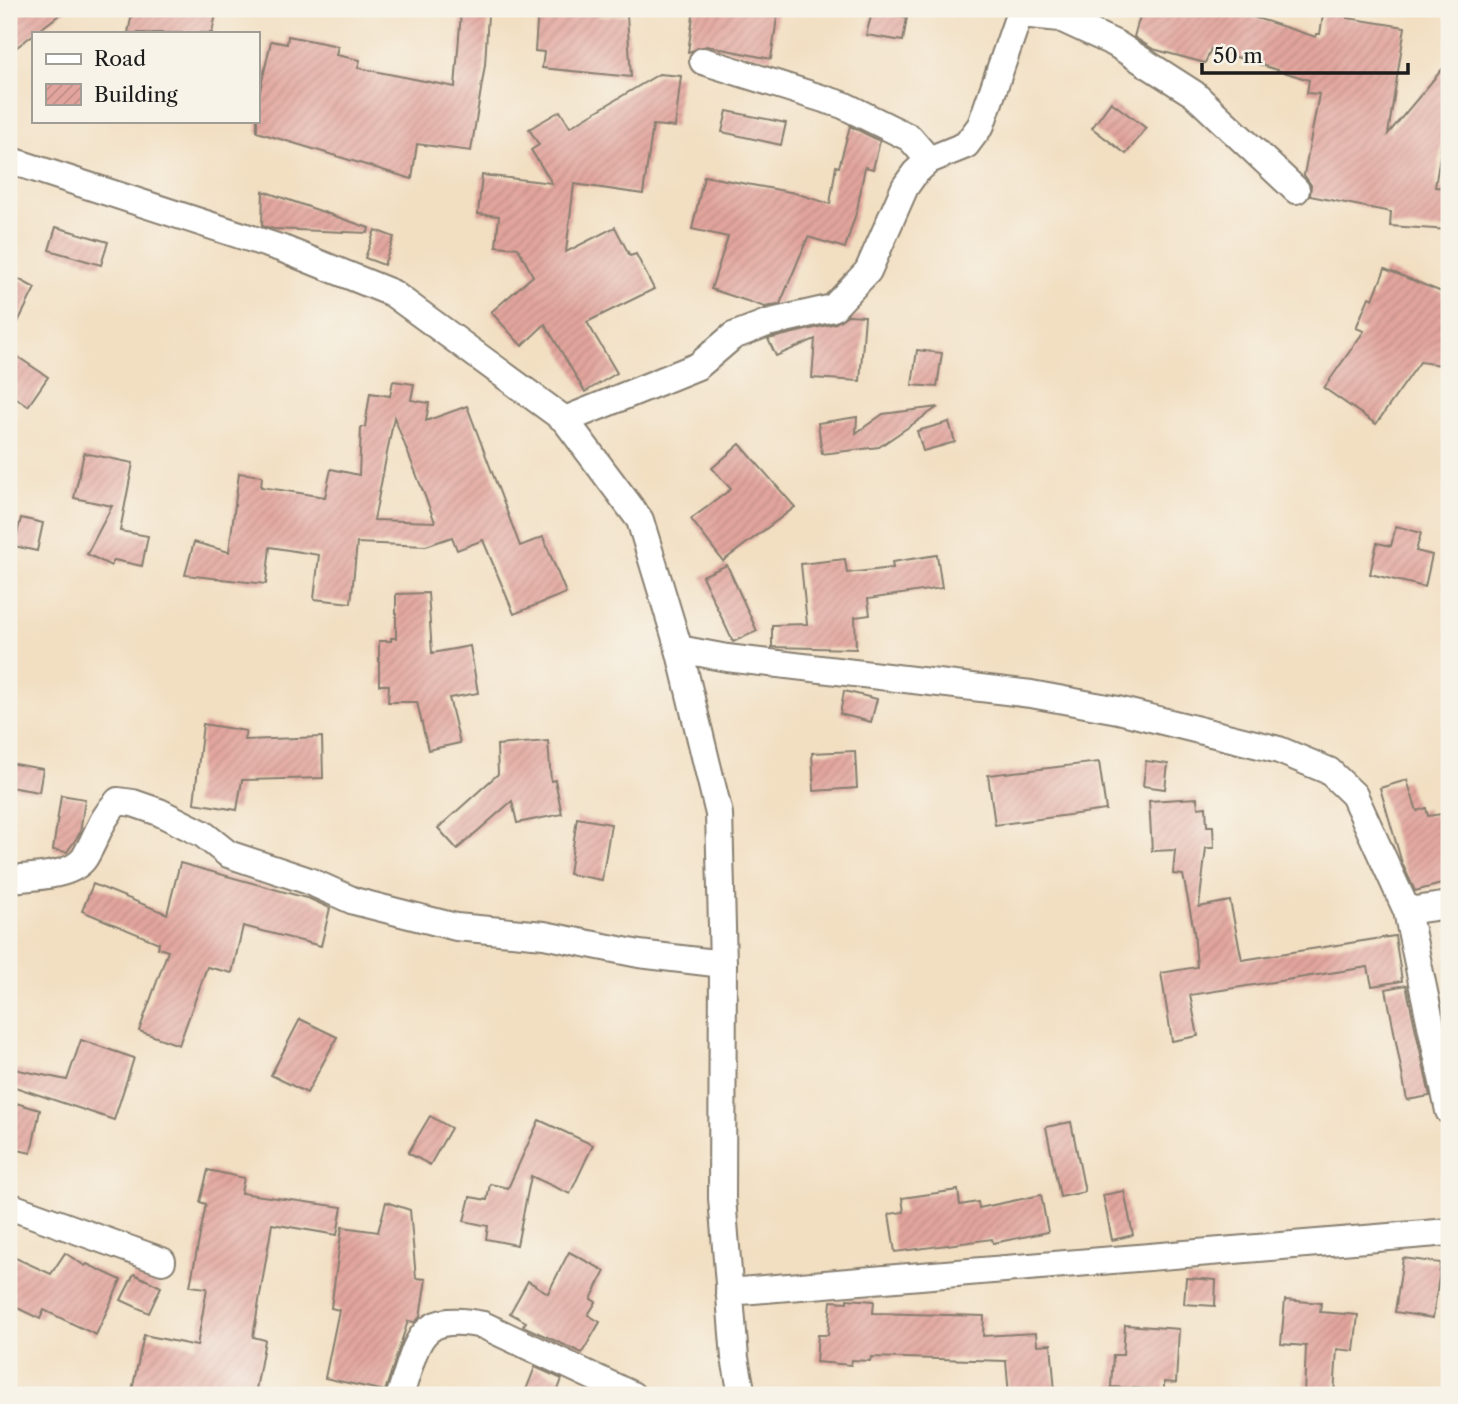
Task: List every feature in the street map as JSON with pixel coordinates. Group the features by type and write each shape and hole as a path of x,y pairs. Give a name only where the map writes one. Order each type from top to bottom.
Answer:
{"street":[{"path":"565,420 698,366 733,336 767,323 833,308 867,271 905,187 929,160 966,145 981,125 1021,11 1060,18 1116,44 1161,72 1194,94 1296,190"},
{"path":"703,61 843,105 910,138 929,160"},
{"path":"9,160 283,249 392,293 565,420 640,520 679,649 719,814 723,964 722,1198 729,1292 742,1395"},
{"path":"679,649 727,658 1031,694 1118,710 1279,750 1329,771 1354,795 1407,911 1449,1111"},
{"path":"9,879 69,869 84,860 104,815 118,801 132,803 202,834 228,854 309,881 355,901 456,927 544,935 639,954 723,964"},
{"path":"1407,911 1449,905"},
{"path":"9,1206 162,1261"},
{"path":"729,1292 1449,1232"},
{"path":"400,1395 416,1347 429,1327 444,1321 462,1320 484,1325 632,1395"}],"building":[{"path":"9,9 67,9 37,32 32,32 32,36 9,53"},
{"path":"133,9 217,9 212,32 128,32"},
{"path":"538,9 600,10 599,17 627,15 631,77 542,68 544,52 535,51"},
{"path":"694,9 778,11 771,59 707,46 688,52"},
{"path":"873,9 895,9 894,15 907,17 903,41 866,35"},
{"path":"1142,9 1228,9 1316,37 1320,34 1324,9 1348,9 1347,18 1405,27 1388,134 1449,61 1449,117 1445,125 1435,187 1449,188 1449,230 1390,226 1391,212 1310,196 1311,185 1304,175 1319,94 1307,93 1309,80 1211,49 1205,63 1153,49 1134,37"},
{"path":"461,12 488,14 485,65 471,151 417,144 412,179 257,132 259,95 271,41 287,44 288,36 338,46 336,55 360,60 358,68 455,87"},
{"path":"659,74 681,76 675,127 653,125 643,194 574,184 566,252 615,227 630,256 636,254 654,289 587,322 617,373 585,392 545,324 522,346 491,312 533,276 518,248 496,246 499,216 478,214 482,175 552,183 531,150 539,145 529,129 560,111 570,127"},
{"path":"1111,102 1146,128 1126,154 1092,128"},
{"path":"727,111 786,123 781,145 722,132"},
{"path":"850,126 880,141 873,169 865,167 857,210 845,248 808,237 780,304 765,307 711,289 728,237 692,229 704,176 795,193 830,204 836,166 839,167"},
{"path":"263,191 369,228 368,233 274,229 262,226"},
{"path":"56,227 108,242 101,265 49,250"},
{"path":"375,230 394,237 384,265 365,258"},
{"path":"1385,269 1449,295 1449,366 1420,362 1376,424 1324,388 1364,331 1356,328 1369,297 1373,299"},
{"path":"9,274 35,288 9,340"},
{"path":"848,315 865,316 860,381 812,378 815,339 776,356 768,339 836,323"},
{"path":"917,350 942,353 937,387 912,385"},
{"path":"9,351 48,377 28,406 9,393"},
{"path":"393,381 414,384 411,400 429,403 426,421 467,406 520,546 543,537 566,593 514,614 483,540 457,550 452,537 426,546 357,543 351,603 314,599 319,555 270,547 266,584 185,575 194,542 229,552 239,473 262,476 261,487 325,497 331,469 359,475 361,427 365,427 370,393 390,396","holes":["394,417 435,522 374,520"]},
{"path":"938,407 879,447 822,454 818,423 857,417 856,433 883,414"},
{"path":"949,422 955,442 923,451 917,431"},
{"path":"740,444 795,507 723,561 691,519 731,489 712,468"},
{"path":"84,453 133,463 120,531 148,536 142,566 114,560 111,566 87,554 112,506 74,498"},
{"path":"21,518 43,523 37,551 14,546"},
{"path":"1396,526 1421,533 1416,551 1432,555 1425,587 1370,574 1377,543 1391,546"},
{"path":"937,555 942,588 868,599 870,615 855,617 856,649 772,647 772,625 807,624 801,564 845,559 847,573 893,568 892,562"},
{"path":"727,565 757,631 733,642 702,576"},
{"path":"428,593 432,653 470,646 478,693 449,698 460,743 428,750 417,702 388,702 389,685 379,685 379,641 396,638 396,594"},
{"path":"844,691 877,699 871,722 840,714"},
{"path":"203,724 246,731 244,740 322,737 323,778 242,780 237,810 194,803"},
{"path":"548,741 551,781 555,780 562,814 517,823 512,801 457,849 438,828 498,774 497,745"},
{"path":"855,751 857,788 814,791 812,753"},
{"path":"1146,761 1168,764 1165,789 1143,786"},
{"path":"1099,762 1106,810 995,825 988,775"},
{"path":"9,763 43,769 39,792 9,787"},
{"path":"1407,780 1417,811 1426,808 1428,816 1449,813 1449,882 1415,891 1402,863 1380,788"},
{"path":"61,795 85,799 80,833 67,852 53,850"},
{"path":"1197,798 1198,808 1206,807 1207,826 1213,826 1214,848 1206,848 1199,907 1230,901 1242,960 1395,936 1402,981 1372,986 1368,967 1190,995 1198,1036 1172,1041 1161,973 1197,967 1194,931 1183,875 1173,874 1175,850 1152,851 1149,801"},
{"path":"577,818 611,824 602,880 569,874"},
{"path":"180,863 310,899 330,908 321,946 243,926 232,973 207,967 179,1045 139,1031 168,951 158,948 159,943 82,911 93,884 167,914"},
{"path":"1406,985 1430,1096 1407,1100 1386,989"},
{"path":"300,1019 337,1037 307,1093 271,1075"},
{"path":"81,1040 134,1058 114,1120 9,1085 9,1068 67,1080"},
{"path":"9,1101 40,1110 31,1153 9,1148"},
{"path":"430,1116 451,1128 430,1165 408,1153"},
{"path":"539,1120 593,1145 570,1194 531,1176 517,1245 486,1239 488,1226 464,1221 470,1197 487,1200 490,1184 508,1188"},
{"path":"1071,1122 1085,1192 1060,1197 1046,1127"},
{"path":"208,1170 244,1178 241,1193 342,1207 337,1235 272,1224 253,1337 265,1340 255,1395 131,1395 144,1335 197,1346 207,1288 190,1286 206,1204 200,1202"},
{"path":"958,1190 960,1205 978,1202 979,1208 1041,1195 1048,1232 993,1243 992,1239 895,1252 889,1214 904,1212 902,1198"},
{"path":"1124,1191 1133,1235 1112,1240 1103,1195"},
{"path":"386,1202 410,1210 416,1278 426,1279 420,1317 415,1322 408,1321 385,1391 325,1378 339,1310 331,1308 342,1227 378,1232"},
{"path":"569,1252 605,1271 591,1299 596,1302 588,1315 600,1322 582,1353 523,1326 526,1322 510,1313 528,1281 548,1293"},
{"path":"65,1253 85,1266 87,1264 121,1280 96,1335 44,1310 40,1319 9,1304 9,1255 51,1274"},
{"path":"1403,1258 1441,1263 1433,1318 1395,1312"},
{"path":"134,1274 161,1287 149,1313 121,1300"},
{"path":"1186,1278 1216,1280 1215,1306 1184,1304"},
{"path":"847,1299 874,1301 873,1313 984,1316 983,1336 1036,1333 1037,1345 1051,1344 1055,1392 1009,1395 1006,1361 871,1357 870,1361 852,1360 851,1365 816,1362 818,1335 828,1335 831,1301 847,1302"},
{"path":"1285,1300 1321,1303 1320,1312 1358,1315 1354,1351 1337,1349 1334,1395 1304,1395 1306,1346 1281,1344"},
{"path":"1125,1325 1179,1329 1176,1383 1164,1382 1164,1390 1111,1387 1113,1355 1123,1355"},
{"path":"535,1367 562,1379 556,1395 524,1395"}]}
